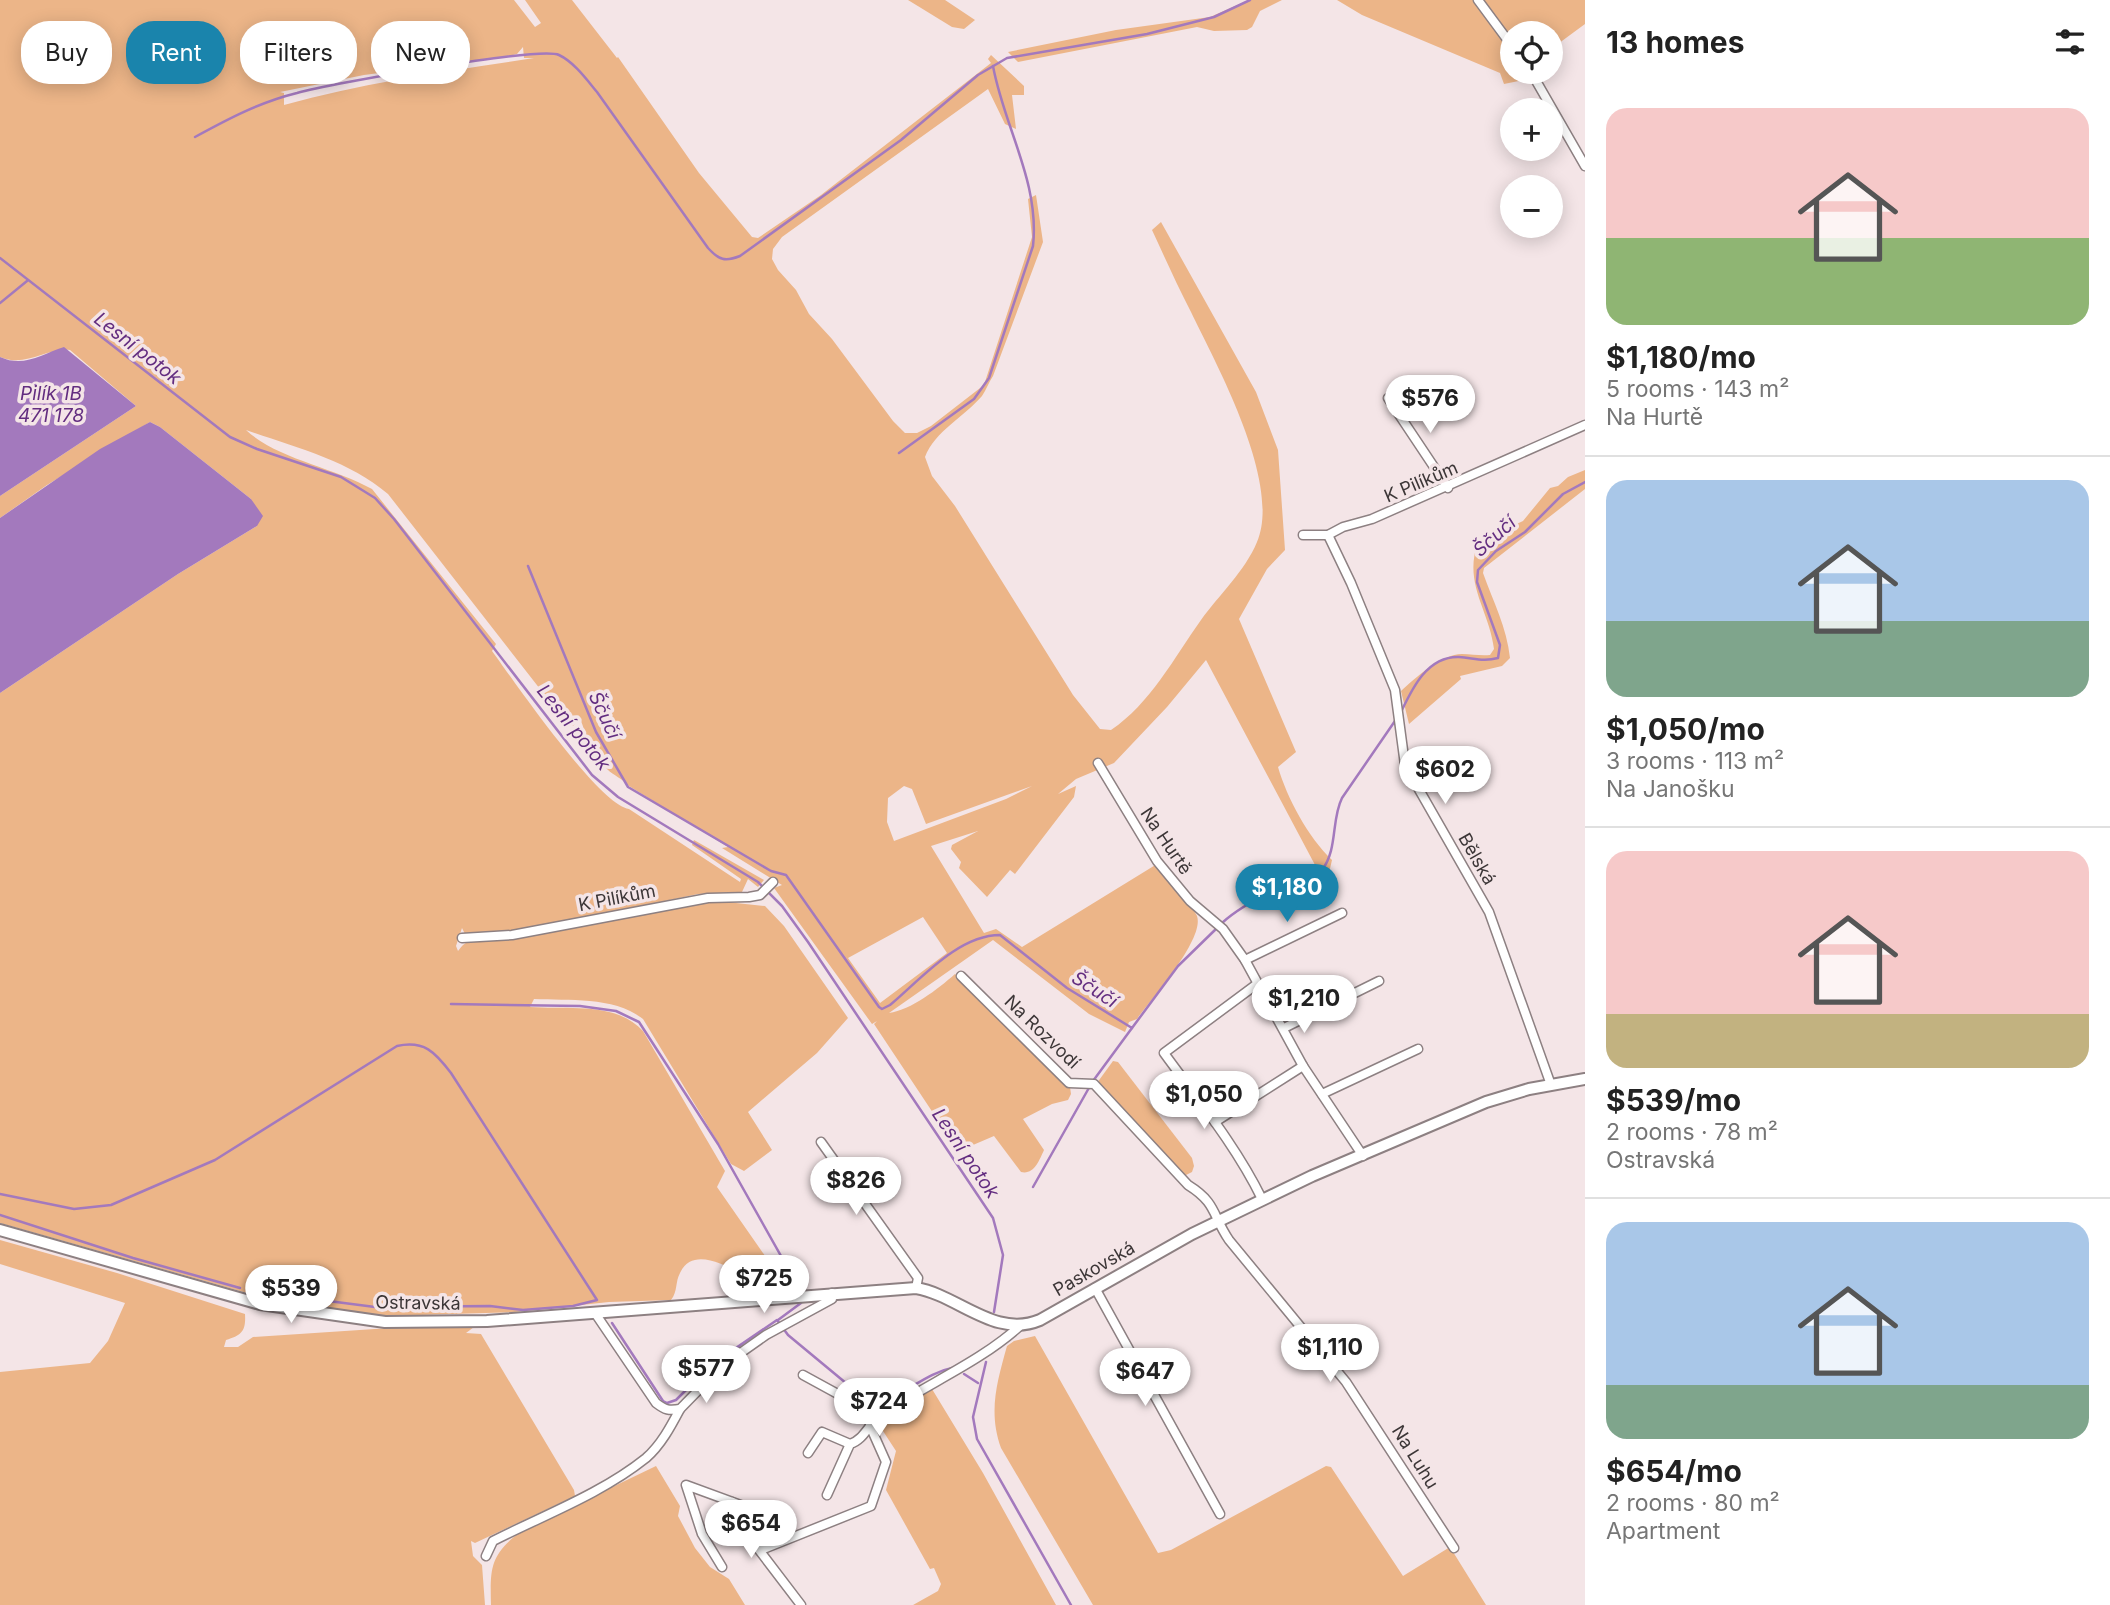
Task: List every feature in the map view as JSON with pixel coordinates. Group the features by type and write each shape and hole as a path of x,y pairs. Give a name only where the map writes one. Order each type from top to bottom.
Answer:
{"street":[{"path":"1478,0 1500,30"},
{"path":"1538,84 1585,166"},
{"path":"1388,398 1448,488"},
{"name":"K Pilíkům","path":"1303,536 1328,536 1448,488 1585,425"},
{"name":"Bělská","path":"1328,536 1351,583 1395,690 1405,765 1489,912 1551,1085"},
{"name":"Na Hurtě","path":"1098,763 1157,861 1190,901 1223,929 1245,960 1303,1066 1363,1156"},
{"name":"K Pilíkům","path":"463,938 512,934 726,895 749,897 761,893 771,884"},
{"path":"1245,960 1342,913"},
{"name":"Na Rozvodí","path":"961,976 1069,1083 1094,1084 1188,1185 1204,1195 1219,1220"},
{"path":"1284,1028 1379,981"},
{"path":"1257,984 1164,1054 1216,1122 1246,1167 1262,1199"},
{"path":"1322,1094 1418,1049"},
{"path":"1216,1122 1303,1066"},
{"name":"Paskovská","path":"595,1313 916,1288 938,1293 986,1319 1021,1325 1040,1320 1219,1220 1262,1199 1486,1102 1585,1079"},
{"path":"821,1142 918,1278 916,1288"},
{"name":"Na Luhu","path":"1219,1220 1229,1240 1346,1382 1454,1548"},
{"name":"Ostravská","path":"0,1230 260,1304 334,1316 385,1322 432,1322 595,1313"},
{"path":"1095,1288 1220,1514"},
{"path":"486,1556 493,1541 607,1484 647,1456 668,1432 680,1409 722,1366 766,1335 832,1299 832,1293"},
{"path":"595,1313 656,1403 665,1410 680,1409"},
{"path":"808,1453 822,1432 850,1444 856,1442 878,1416 986,1354 1021,1325"},
{"path":"803,1375 864,1397 878,1416"},
{"path":"761,1550 871,1506 886,1462 870,1426"},
{"path":"827,1495 850,1444"},
{"path":"722,1567 702,1534 686,1485 787,1522"},
{"path":"732,1502 743,1529 801,1605"}],"shaded area":[{"path":"0,0 514,0 535,27 541,23 525,0 572,0 618,57 699,173 752,237 758,238 821,195 991,63 988,59 991,55 1024,86 1024,95 1012,95 1016,129 1005,124 988,89 782,237 773,249 772,259 796,290 809,314 832,339 893,421 905,433 917,433 931,426 984,385 1032,237 1028,199 1036,195 1043,242 993,376 982,396 936,439 925,457 932,476 955,506 1073,695 1100,729 1111,730 1149,694 1201,620 1239,573 1257,542 1262,517 1261,489 1243,425 1216,362 1152,230 1161,222 1256,392 1278,450 1285,550 1267,569 1239,619 1296,752 1278,767 1282,779 1307,829 1332,860 1328,877 1323,880 1206,660 1167,707 1114,763 1076,779 1058,794 1076,786 1074,797 1015,874 1010,870 987,897 959,868 961,862 951,849 952,845 978,831 931,846 984,933 996,929 1022,947 1157,864 1197,916 1193,939 1185,953 1137,1019 1129,1022 1125,1032 1089,1014 993,940 889,1013 915,1003 955,974 1070,1087 1068,1100 1052,1104 1023,1119 1044,1150 1033,1169 1021,1172 994,1136 966,1148 953,1143 874,1024 877,1021 872,1024 774,888 782,885 722,848 728,847 629,786 607,769 593,751 580,718 573,726 565,721 388,494 338,463 246,430 289,456 372,489 496,644 492,651 537,713 578,765 615,802 740,882 741,879 692,845 694,840 764,880 758,887 748,879 742,892 698,894 513,933 465,934 462,928 456,946 458,951 471,941 483,942 708,900 765,906 784,926 848,1018 817,1053 748,1112 772,1150 744,1171 731,1164 643,1019 619,1006 591,1001 534,999 530,1007 605,1011 632,1021 643,1031 725,1171 717,1187 779,1276 782,1285 779,1288 753,1290 746,1276 721,1264 702,1259 693,1260 686,1265 678,1276 671,1300 609,1302 515,1312 387,1316 272,1300 0,1223 0,693 178,574 257,526 251,499 150,422 47,485 0,518 0,496 136,406 70,350 9,360 0,357","holes":["904,786 912,789 926,824 1032,786 1006,799 894,841 887,822 888,798","923,917 947,953 880,1003 848,958"]},
{"path":"908,0 945,0 975,20 964,29 952,27"},
{"path":"1249,0 1282,0 1260,11 1252,27 1247,30 1214,31 1197,27 1018,62 1008,52 1116,30 1210,17"},
{"path":"1337,0 1474,0 1500,34 1500,73 1362,15"},
{"path":"1482,0 1585,0 1585,24 1563,40 1563,21 1500,23"},
{"path":"1585,470 1585,489 1484,568 1483,573 1503,625 1510,658 1502,666 1460,676 1461,679 1409,724 1401,691 1446,658 1462,654 1490,655 1494,649 1473,571 1478,542 1523,521 1550,488"},
{"path":"1113,1061 1118,1062 1192,1158 1192,1172 1182,1177 1097,1083"},
{"path":"0,1240 117,1273 245,1314 242,1331 226,1340 224,1347 238,1347 253,1337 390,1328 474,1327 466,1333 481,1334 574,1490 575,1496 475,1543 471,1541 473,1556 482,1565 485,1605 0,1605 0,1372 90,1363 108,1341 125,1303 0,1264"},
{"path":"1035,1336 1158,1553 1171,1550 1326,1466 1331,1467 1403,1576 1450,1547 1486,1605 1093,1605 1001,1448 997,1435 995,1397 1007,1346 1014,1341"},
{"path":"932,1389 983,1473 1056,1605 913,1605 938,1591 941,1584 886,1490 896,1451 881,1428 881,1418"},
{"path":"656,1466 680,1506 678,1516 695,1548 710,1567 729,1579 745,1605 491,1605 494,1562 512,1539 523,1530"}],"water":[{"name":"Pilík 1B 471 178","path":"64,347 136,406 0,496 0,357 25,361"},
{"path":"150,422 251,499 263,516 257,526 178,574 0,693 0,518 100,449"}],"waterway":[{"path":"195,137 257,106 316,88 476,61 514,56 559,55 575,67 597,92 708,248 722,259 730,259 740,256 901,140 978,75 1007,58 1147,34 1214,17 1250,0"},
{"path":"899,453 974,399 989,378 1033,246 1031,199 993,66"},
{"name":"Lesní potok","path":"0,258 230,437 257,449 341,477 375,498 592,775 618,797 758,882 782,906 993,1218 1003,1255 994,1312"},
{"path":"0,303 27,281"},
{"name":"Ščučí","path":"1401,712 1422,676 1438,662 1459,657 1483,660 1498,658 1500,645 1477,582 1478,570 1496,551 1525,532 1563,494 1585,482"},
{"name":"Ščučí","path":"528,566 596,732 628,787 771,871 786,875 882,1009 940,961 969,942 1000,935 1067,988 1132,1028 1178,966 1217,928"},
{"name":"Ščučí","path":"1222,923 1263,896 1307,880 1322,870 1330,853 1342,798 1397,718"},
{"path":"451,1004 580,1006 616,1011 639,1022 718,1144 799,1288"},
{"path":"1093,1081 1132,1028"},
{"path":"0,1194 74,1209 111,1205 215,1160 397,1046 422,1046 440,1059 451,1073 597,1300 573,1306 523,1310 490,1306 375,1307 274,1294"},
{"path":"1033,1187 1090,1086"},
{"path":"0,1215 133,1258 240,1288"},
{"path":"778,1320 801,1303"},
{"path":"612,1323 663,1401 667,1403 676,1400 711,1365 777,1320 788,1335 870,1403 893,1397 931,1375 952,1368"},
{"name":"Lesní potok","path":"986,1362 973,1417 977,1439 1071,1605"},
{"path":"964,1374 978,1383"}]}
